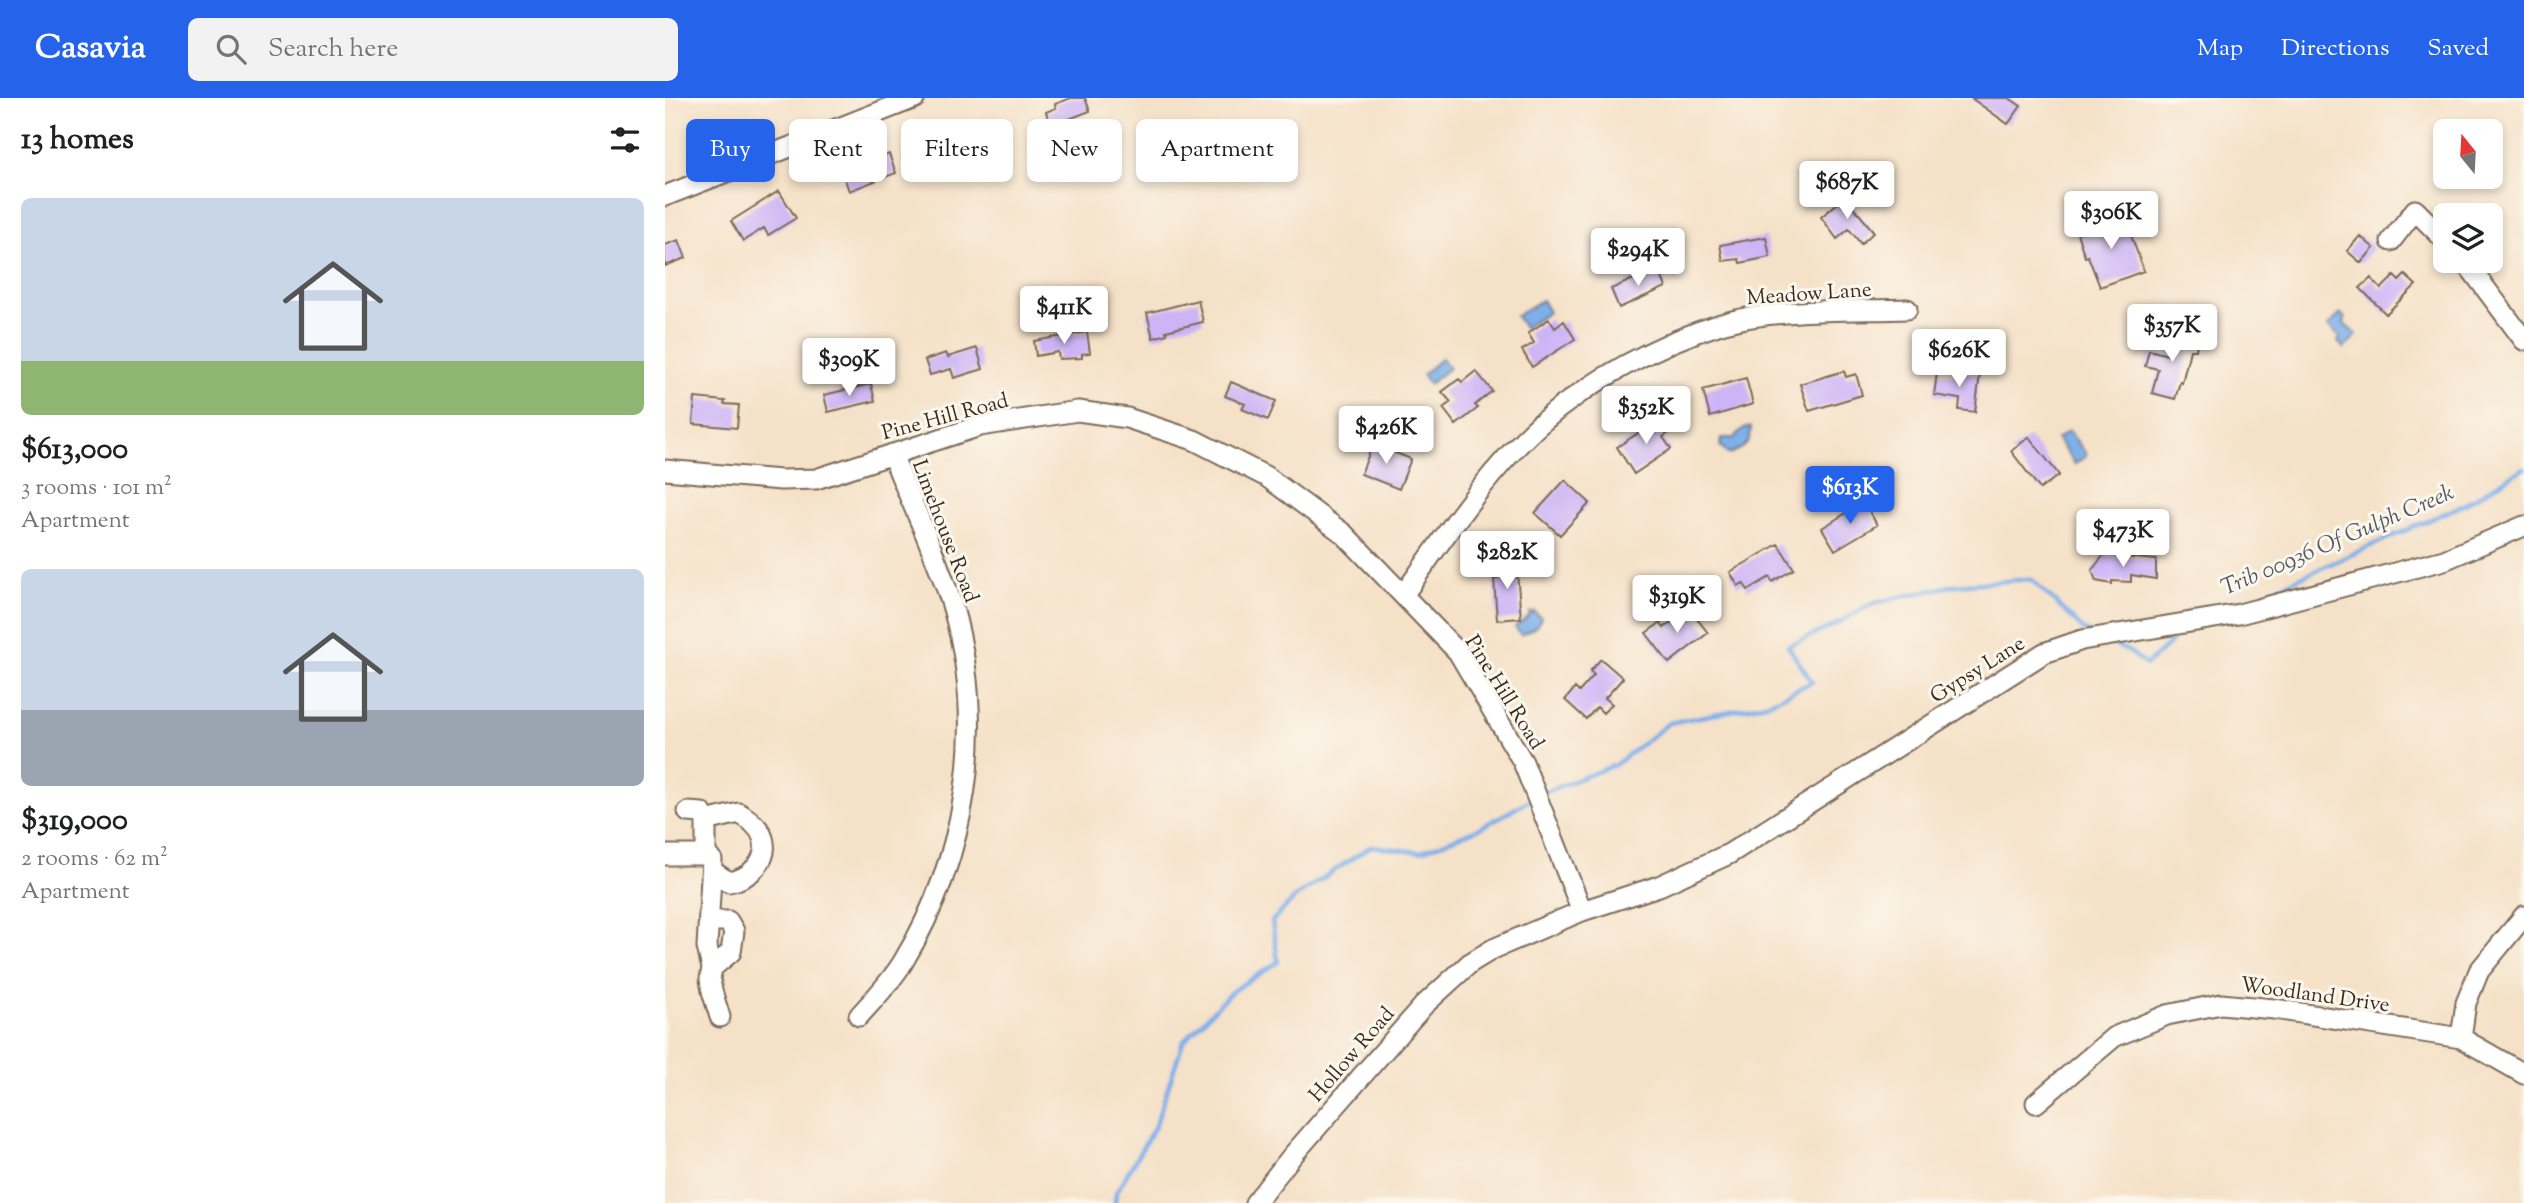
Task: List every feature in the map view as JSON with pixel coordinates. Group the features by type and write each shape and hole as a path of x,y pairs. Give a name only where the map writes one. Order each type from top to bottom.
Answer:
{"street":[{"path":"665,195 915,98"},
{"path":"2391,241 2415,210 2433,228"},
{"path":"2474,273 2524,340"},
{"name":"Meadow Lane","path":"1404,594 1477,492 1540,424 1596,382 1665,346 1723,324 1788,313 1907,309"},
{"name":"Pine Hill Road","path":"665,470 781,480 815,479 980,426 1078,411 1127,418 1194,440 1267,477 1344,534 1458,652 1523,762 1583,911"},
{"name":"Limehouse Road","path":"859,1016 902,964 937,892 953,849 963,809 968,767 969,685 953,608 938,563 893,454"},
{"name":"Gypsy Lane","path":"1493,949 1583,911 1659,886 1729,854 2044,653 2082,640 2239,614 2410,569 2444,560 2524,526"},
{"path":"688,812 702,813 706,821 709,863 707,947 712,968 712,991 720,1017"},
{"path":"665,855 709,863 719,878 729,882 739,881 751,874 760,862 764,847 763,837 758,829 739,813 706,821"},
{"path":"2462,1038 2466,1003 2479,971 2524,916"},
{"name":"Hollow Road","path":"1255,1203 1292,1156 1424,1005 1470,963 1493,949"},
{"name":"Woodland Drive","path":"2036,1103 2114,1037 2167,1015 2221,1004 2274,1009 2462,1038 2524,1074"}],"water":[{"path":"1542,300 1549,312 1524,328 1516,316"},
{"path":"2341,314 2345,318 2344,324 2357,335 2344,348 2338,342 2340,337 2328,326"},
{"path":"1442,358 1449,368 1429,384 1422,375"},
{"path":"1746,427 1751,427 1748,442 1743,448 1729,454 1720,446 1722,438 1734,438"},
{"path":"2069,431 2087,455 2075,464 2057,439"},
{"path":"1534,611 1541,618 1537,626 1521,635 1515,627"}],"building":[{"path":"1071,98 1085,98 1090,111 1069,119 1048,119 1046,112 1056,108 1055,104"},
{"path":"1971,98 2009,98 2021,106 2008,124"},
{"path":"889,154 896,173 887,176"},
{"path":"846,182 872,182 849,191"},
{"path":"779,191 796,218 768,235 764,228 743,241 731,221"},
{"path":"1845,197 1874,232 1861,244 1849,229 1837,239 1821,217"},
{"path":"2124,216 2144,271 2100,287 2077,233"},
{"path":"2360,236 2374,248 2361,263 2347,251"},
{"path":"1766,237 1770,257 1740,263 1739,259 1723,261 1720,245"},
{"path":"679,240 686,258 665,266 665,245"},
{"path":"1658,268 1666,287 1619,308 1611,289"},
{"path":"2405,275 2416,285 2386,314 2360,288 2371,278 2381,289 2394,276 2399,281"},
{"path":"1198,300 1203,322 1166,331 1167,334 1153,338 1147,313"},
{"path":"1549,319 1555,328 1564,321 1575,339 1532,367 1522,350 1534,343 1528,333"},
{"path":"2182,328 2199,332 2196,350 2190,350 2175,399 2152,393 2158,369 2145,366 2149,350 2168,355 2172,344 2180,340"},
{"path":"1087,332 1090,353 1082,354 1082,358 1059,359 1058,352 1036,356 1034,341"},
{"path":"977,348 983,369 954,378 951,369 930,375 925,360 946,353 948,357"},
{"path":"1476,371 1492,391 1475,405 1478,408 1456,425 1443,408 1451,402 1442,392 1459,379 1462,382"},
{"path":"1844,371 1846,377 1856,374 1862,395 1809,411 1800,384"},
{"path":"1964,372 1980,374 1975,412 1959,410 1960,399 1934,395 1937,373 1963,376"},
{"path":"1746,378 1753,404 1710,417 1703,390"},
{"path":"1231,382 1276,401 1268,420 1242,409 1245,404 1225,396"},
{"path":"871,384 875,401 828,412 824,395"},
{"path":"695,398 739,405 737,428 693,424"},
{"path":"1663,417 1672,431 1663,437 1671,449 1634,474 1617,447"},
{"path":"2029,437 2059,475 2040,489 2011,451"},
{"path":"1373,444 1411,459 1399,489 1361,474"},
{"path":"1565,480 1590,503 1560,535 1535,513"},
{"path":"1864,502 1877,525 1835,550 1822,528"},
{"path":"1778,544 1794,569 1772,582 1770,577 1748,590 1743,583 1738,586 1730,572"},
{"path":"2104,555 2156,560 2156,579 2131,575 2131,582 2112,581 2112,584 2096,581 2092,570"},
{"path":"1516,561 1521,618 1497,620 1494,579 1498,579 1496,562"},
{"path":"1689,608 1708,633 1669,663 1646,633 1660,623 1664,628"},
{"path":"1601,659 1623,678 1605,698 1612,704 1603,713 1597,707 1586,719 1565,700 1575,688 1579,692 1594,675 1590,671"}],"waterway":[{"name":"Trib 00936 Of Gulph Creek","path":"2236,606 2465,504 2524,468"},
{"name":"Trib 00936 Of Gulph Creek","path":"1542,793 1615,765 1669,723 1766,704 1812,682 1788,646 1831,627 1873,603 1955,585 2031,579 2089,633"},
{"name":"Trib 00936 Of Gulph Creek","path":"2184,618 2188,611 2206,610"},
{"name":"Trib 00936 Of Gulph Creek","path":"2110,643 2130,652 2146,665 2170,643 2177,632"},
{"name":"Trib 00936 Of Gulph Creek","path":"1115,1203 1116,1193 1155,1126 1183,1042 1231,992 1278,962 1272,921 1298,895 1371,846 1420,852 1480,828 1532,799"}]}
